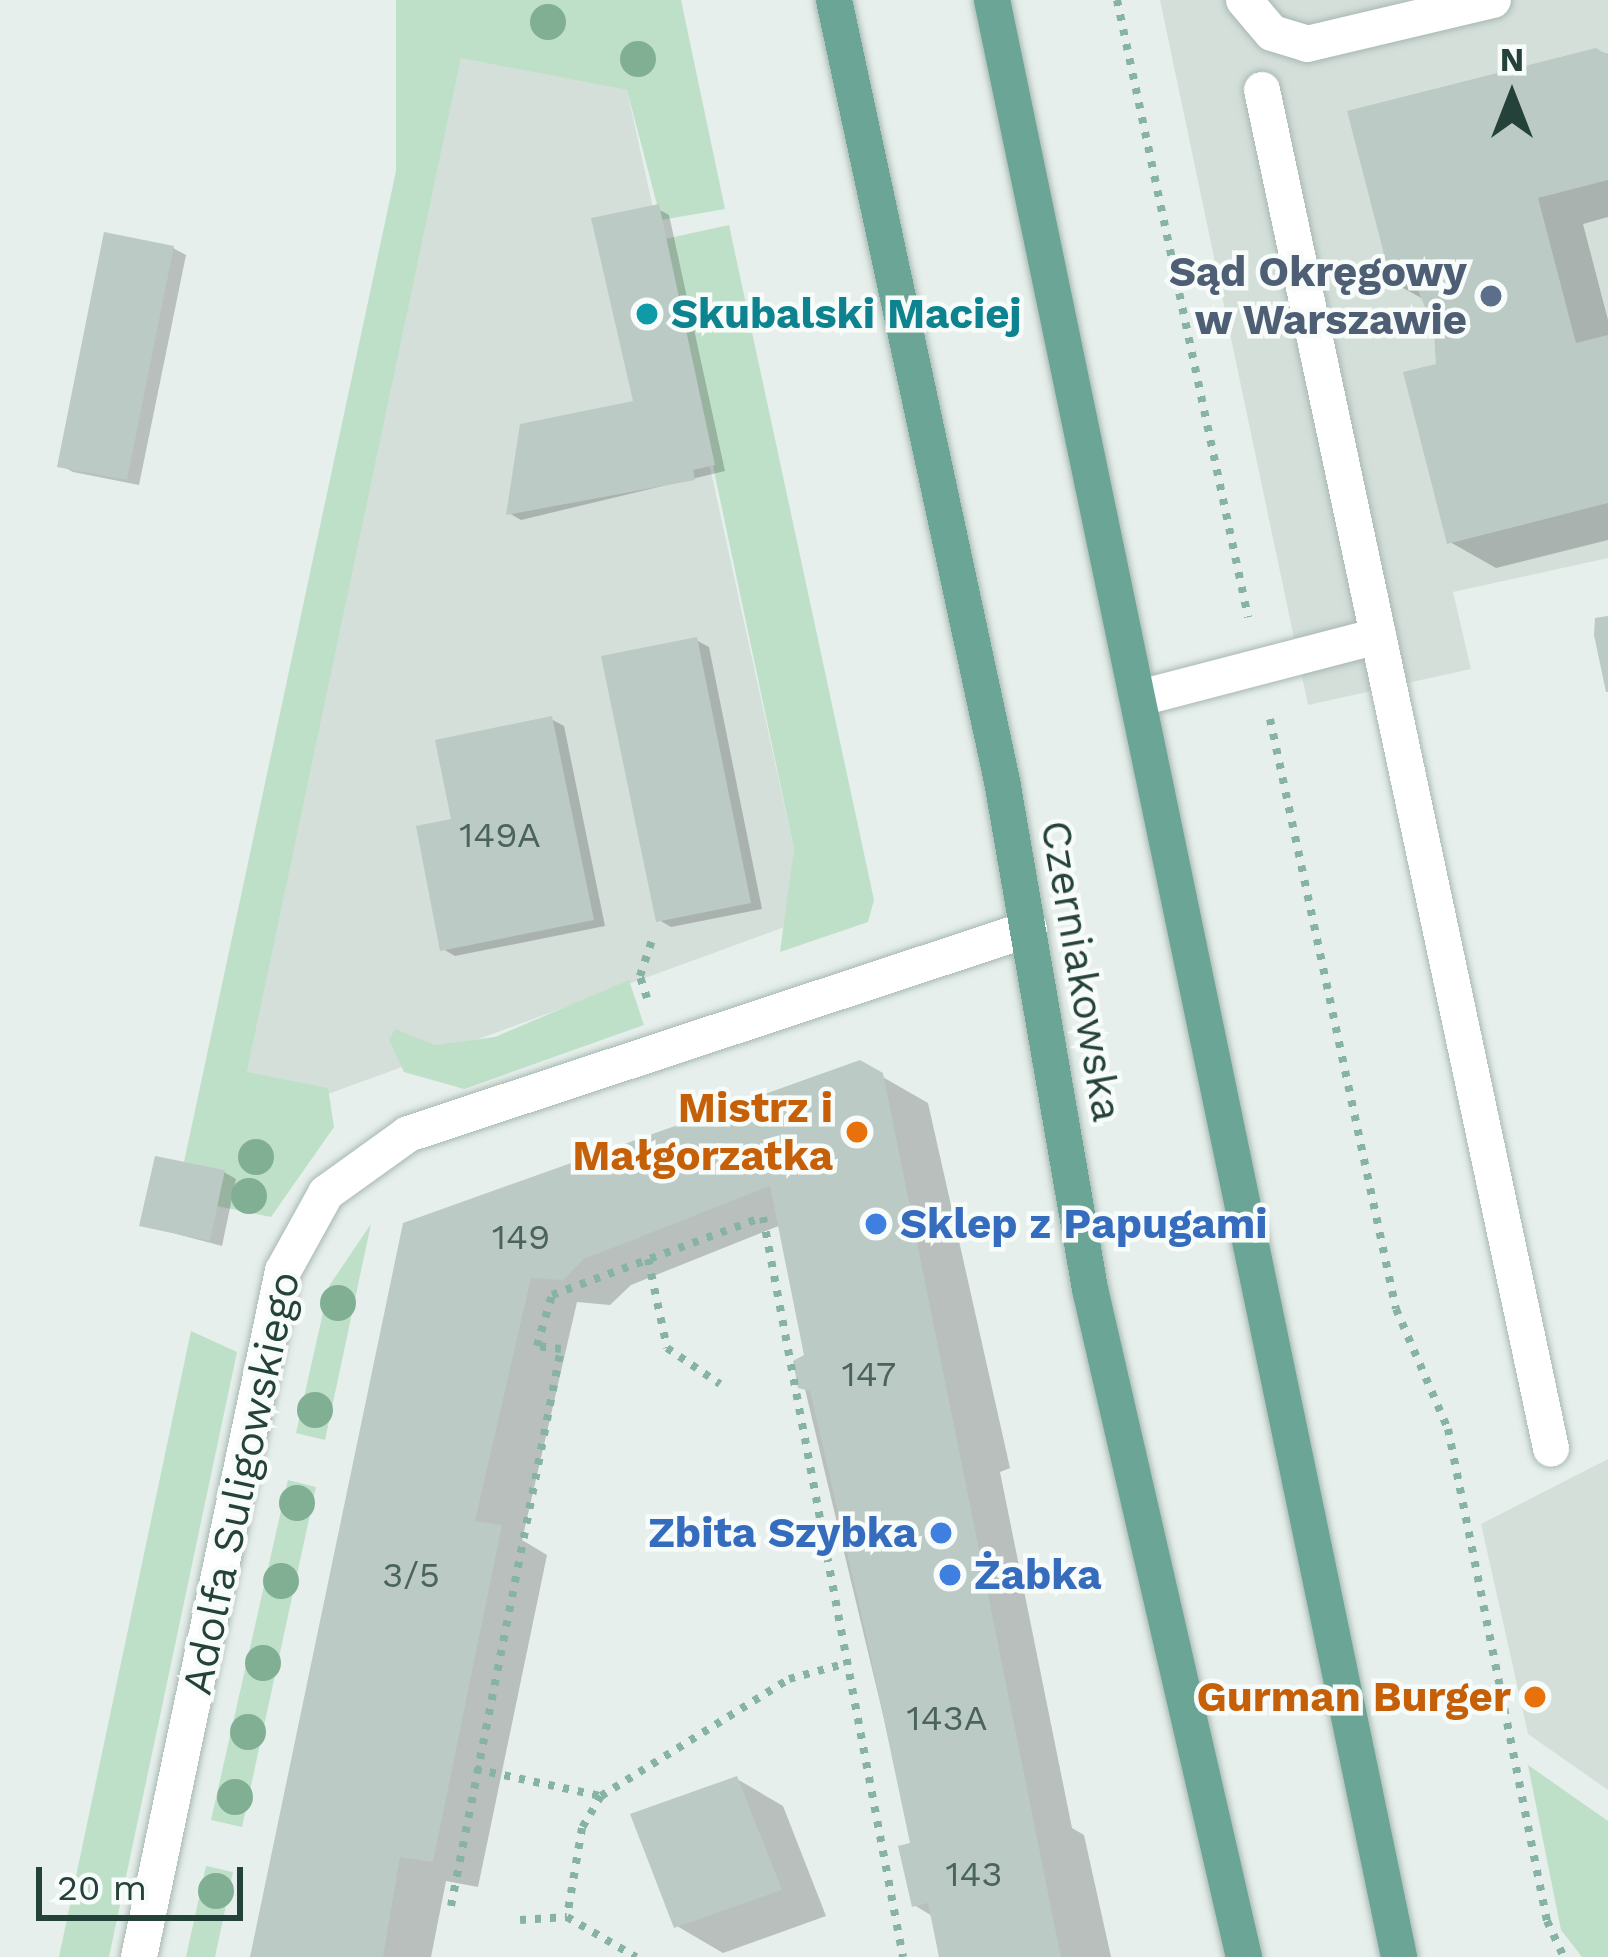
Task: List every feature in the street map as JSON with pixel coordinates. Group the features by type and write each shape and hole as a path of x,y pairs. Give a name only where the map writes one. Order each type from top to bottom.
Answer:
{"main road":[{"name":"Czerniakowska","path":"834,0 1029,929 1090,1289 1244,1957"},
{"path":"992,0 1399,1957"}],"street":[{"path":"1244,0 1272,33 1307,44 1493,0"},
{"path":"1262,90 1551,1449"},
{"path":"1140,698 1378,636"},
{"name":"Adolfa Suligowskiego","path":"139,1957 283,1271 326,1193 408,1134 1029,929"}],"path":[{"path":"1117,0 1396,1309 1448,1429 1546,1921 1564,1957"},
{"path":"451,1906 561,1349 537,1346 552,1295 764,1217 903,1957"},
{"path":"648,1259 667,1348 719,1384"},
{"path":"567,1917 582,1828 602,1796 789,1679 848,1664"},
{"path":"475,1769 602,1796"},
{"path":"520,1920 567,1917 636,1957"}],"shaded area":[{"path":"1160,0 1608,0 1608,558 1453,592 1471,669 1308,705"},
{"path":"461,57 627,90 794,849 790,925 235,1128"},
{"path":"1608,1459 1608,1790 1528,1734 1481,1524"}],"green space":[{"path":"396,0 681,0 725,209 661,220 627,90 461,58 247,1072 328,1088 334,1127 271,1217 217,1206 224,1170 184,1162 396,171"},
{"path":"729,225 874,900 868,922 780,952 794,849 665,239"},
{"path":"629,980 644,1025 464,1089 404,1072 389,1040 395,1029 435,1045 495,1037"},
{"path":"371,1224 325,1440 296,1433 329,1286"},
{"path":"191,1331 237,1352 109,1957 59,1957"},
{"path":"288,1480 316,1487 242,1827 211,1820"},
{"path":"1528,1765 1608,1821 1608,1957 1582,1957 1561,1930"},
{"path":"206,1866 233,1872 215,1957 186,1957"}],"building":[{"name":"Sąd Okręgowy w Warszawie","path":"1596,48 1608,55 1608,180 1538,198 1576,343 1608,335 1608,503 1447,544 1403,372 1436,364 1434,331 1414,279 1392,285 1347,111"},
{"name":"Skubalski Maciej","path":"659,204 715,465 693,470 695,480 506,515 520,424 633,401 591,218"},
{"path":"104,232 174,246 127,480 57,467"},
{"path":"1608,616 1606,692 1594,635 1595,618"},
{"path":"697,637 751,903 656,922 601,656"},
{"path":"552,716 594,920 440,951 416,826 451,819 435,740"},
{"path":"860,1060 883,1073 1061,1957 939,1957 928,1903 912,1907 898,1846 910,1843 867,1639 810,1391 798,1388 793,1361 804,1355 770,1186 584,1259 563,1280 531,1278 475,1521 502,1525 433,1862 400,1857 383,1957 250,1957 403,1223"},
{"path":"155,1156 225,1170 210,1241 139,1226"},
{"path":"737,1776 782,1890 674,1928 630,1814"}],"place":[{"name":"Sąd Okręgowy w Warszawie","path":"1491,296"},
{"name":"Skubalski Maciej","path":"647,314"},
{"name":"Mistrz i Małgorzatka","path":"857,1132"},
{"name":"Sklep z Papugami","path":"876,1224"},
{"name":"Zbita Szybka","path":"941,1533"},
{"name":"Żabka","path":"950,1575"},
{"name":"Gurman Burger","path":"1535,1697"}]}
